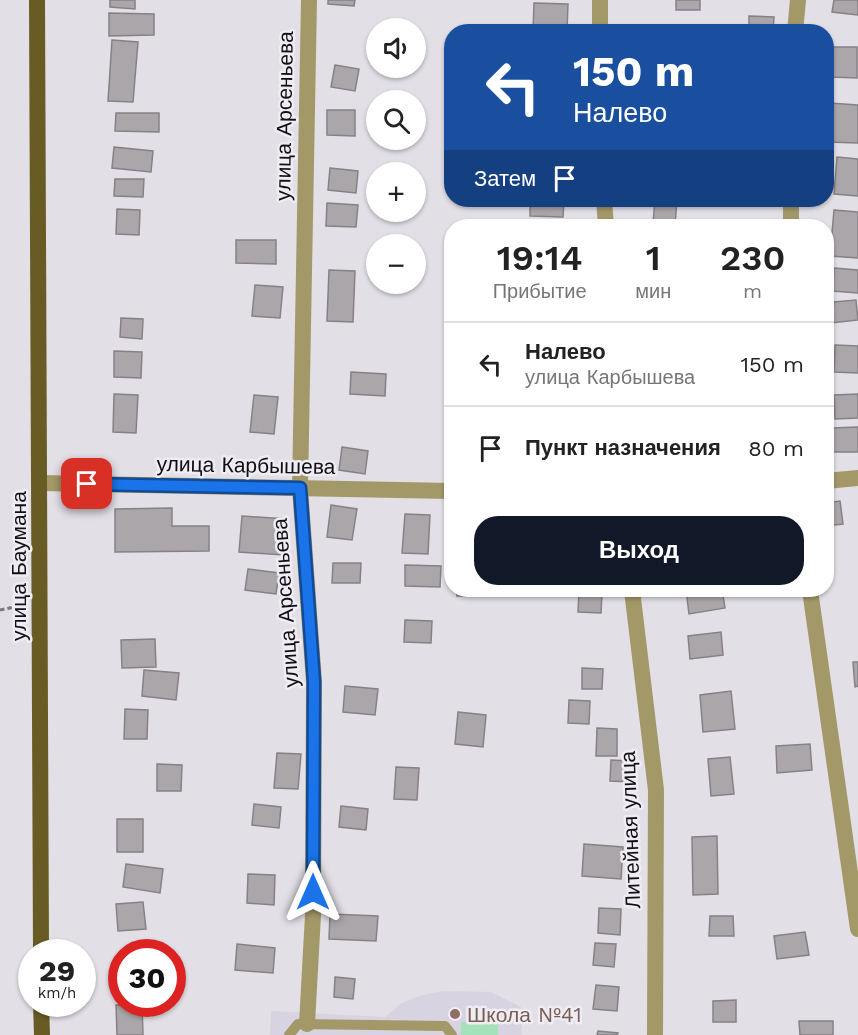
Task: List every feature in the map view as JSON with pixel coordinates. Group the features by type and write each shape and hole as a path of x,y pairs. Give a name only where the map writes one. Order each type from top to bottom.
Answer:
{"main road":[{"name":"улица Баумана","path":"37,0 41,939"},
{"path":"42,1017 42,1035"}],"street":[{"name":"улица Арсеньева","path":"307,1024 313,915 314,682 300,488 309,0"},
{"path":"600,0 600,24"},
{"path":"796,24 798,0"},
{"path":"834,481 858,478"},
{"name":"улица Карбышева","path":"40,483 444,491"},
{"name":"Литейная улица","path":"633,597 656,790 655,1035"},
{"path":"811,597 858,929"}],"lane":[{"path":"290,1035 298,1024 445,1026 452,1035"}],"path":[{"path":"0,610 40,601"}],"shaded area":[{"name":"Школа №41","path":"442,991 491,992 521,1007 522,1035 270,1035 271,1011 385,1017 400,1004 419,996"}],"green space":[{"path":"498,1021 498,1035 461,1035 461,1022"}],"building":[{"path":"110,0 135,0 135,9 110,7"},
{"path":"328,0 355,0 354,6 328,4"},
{"path":"676,0 700,0 700,10 676,10"},
{"path":"834,0 858,0 858,15 832,12"},
{"path":"534,3 568,4 567,24 533,24"},
{"path":"109,13 154,14 154,35 109,36"},
{"path":"749,16 774,17 774,24 749,24"},
{"path":"112,40 138,42 133,102 108,101"},
{"path":"834,47 857,47 857,78 834,77"},
{"path":"335,65 359,69 355,91 331,87"},
{"path":"834,103 858,105 858,143 834,142"},
{"path":"327,110 355,110 355,136 327,135"},
{"path":"116,113 159,113 159,132 115,131"},
{"path":"114,147 153,151 151,172 112,168"},
{"path":"837,157 858,159 858,196 834,194"},
{"path":"330,168 358,171 356,193 328,190"},
{"path":"115,179 144,179 143,197 114,196"},
{"path":"327,203 358,205 356,227 326,226"},
{"path":"530,207 564,207 563,217 530,216"},
{"path":"654,207 676,207 675,219 653,219"},
{"path":"117,209 140,210 139,235 116,234"},
{"path":"834,210 858,212 858,258 834,256"},
{"path":"236,240 276,240 276,264 236,263"},
{"path":"834,268 858,270 858,293 834,291"},
{"path":"329,270 355,271 353,322 327,321"},
{"path":"255,285 283,287 280,318 252,316"},
{"path":"856,300 858,320 834,323 834,302"},
{"path":"121,318 143,319 142,339 120,337"},
{"path":"835,345 858,346 858,373 834,372"},
{"path":"114,351 142,352 141,378 114,377"},
{"path":"351,372 386,374 385,396 350,394"},
{"path":"114,394 138,395 136,433 113,432"},
{"path":"858,394 858,418 835,419 834,395"},
{"path":"254,395 278,397 274,434 250,432"},
{"path":"858,427 858,452 834,452 834,428"},
{"path":"342,447 368,451 365,474 339,470"},
{"path":"840,501 843,524 834,525 834,502"},
{"path":"331,505 357,509 352,540 327,537"},
{"path":"172,508 172,526 209,526 209,551 115,552 115,509"},
{"path":"405,514 430,515 428,554 402,553"},
{"path":"242,516 287,519 284,555 239,552"},
{"path":"333,563 361,563 360,583 332,583"},
{"path":"405,565 441,566 440,587 405,586"},
{"path":"248,569 279,573 276,594 245,590"},
{"path":"579,597 602,597 601,613 578,612"},
{"path":"687,597 723,597 725,608 689,614"},
{"path":"405,620 432,621 431,643 404,642"},
{"path":"721,632 723,655 690,659 688,636"},
{"path":"155,639 156,667 122,668 121,640"},
{"path":"853,662 858,662 858,686 855,687"},
{"path":"582,668 603,669 602,689 582,689"},
{"path":"144,670 179,673 176,700 142,696"},
{"path":"345,686 378,689 375,715 343,712"},
{"path":"731,691 735,729 703,732 700,695"},
{"path":"569,700 590,701 589,724 568,723"},
{"path":"125,709 148,710 147,739 124,739"},
{"path":"458,712 486,715 483,747 455,744"},
{"path":"597,728 617,729 617,756 596,756"},
{"path":"810,744 812,770 777,773 776,746"},
{"path":"277,753 301,754 298,789 274,788"},
{"path":"730,757 734,794 711,796 708,759"},
{"path":"611,760 630,761 629,782 610,781"},
{"path":"157,764 182,765 181,791 157,791"},
{"path":"396,767 419,768 417,800 394,799"},
{"path":"254,804 281,807 279,828 252,825"},
{"path":"341,806 368,809 366,830 339,827"},
{"path":"117,819 143,819 143,852 117,852"},
{"path":"717,836 718,894 693,895 692,837"},
{"path":"584,844 623,847 621,879 582,876"},
{"path":"126,864 163,869 160,893 123,887"},
{"path":"248,874 275,875 274,905 247,903"},
{"path":"143,902 146,929 118,931 116,904"},
{"path":"599,908 621,909 620,935 598,933"},
{"path":"330,914 378,916 376,941 329,939"},
{"path":"710,916 733,916 734,936 709,936"},
{"path":"805,932 809,955 777,959 774,936"},
{"path":"595,943 616,944 614,967 593,965"},
{"path":"237,944 275,948 273,973 235,970"},
{"path":"335,977 355,979 353,999 334,997"},
{"path":"596,985 619,987 617,1011 593,1009"},
{"path":"736,1000 736,1022 713,1022 713,1001"},
{"path":"116,1017 142,1017 143,1035 117,1035"},
{"path":"799,1021 833,1021 833,1035 800,1035"},
{"path":"598,1031 618,1033 617,1035 597,1035"}],"place":[{"name":"Школа №41","path":"455,1014"}],"route":[{"path":"87,484 300,488 314,682 313,892"}]}
